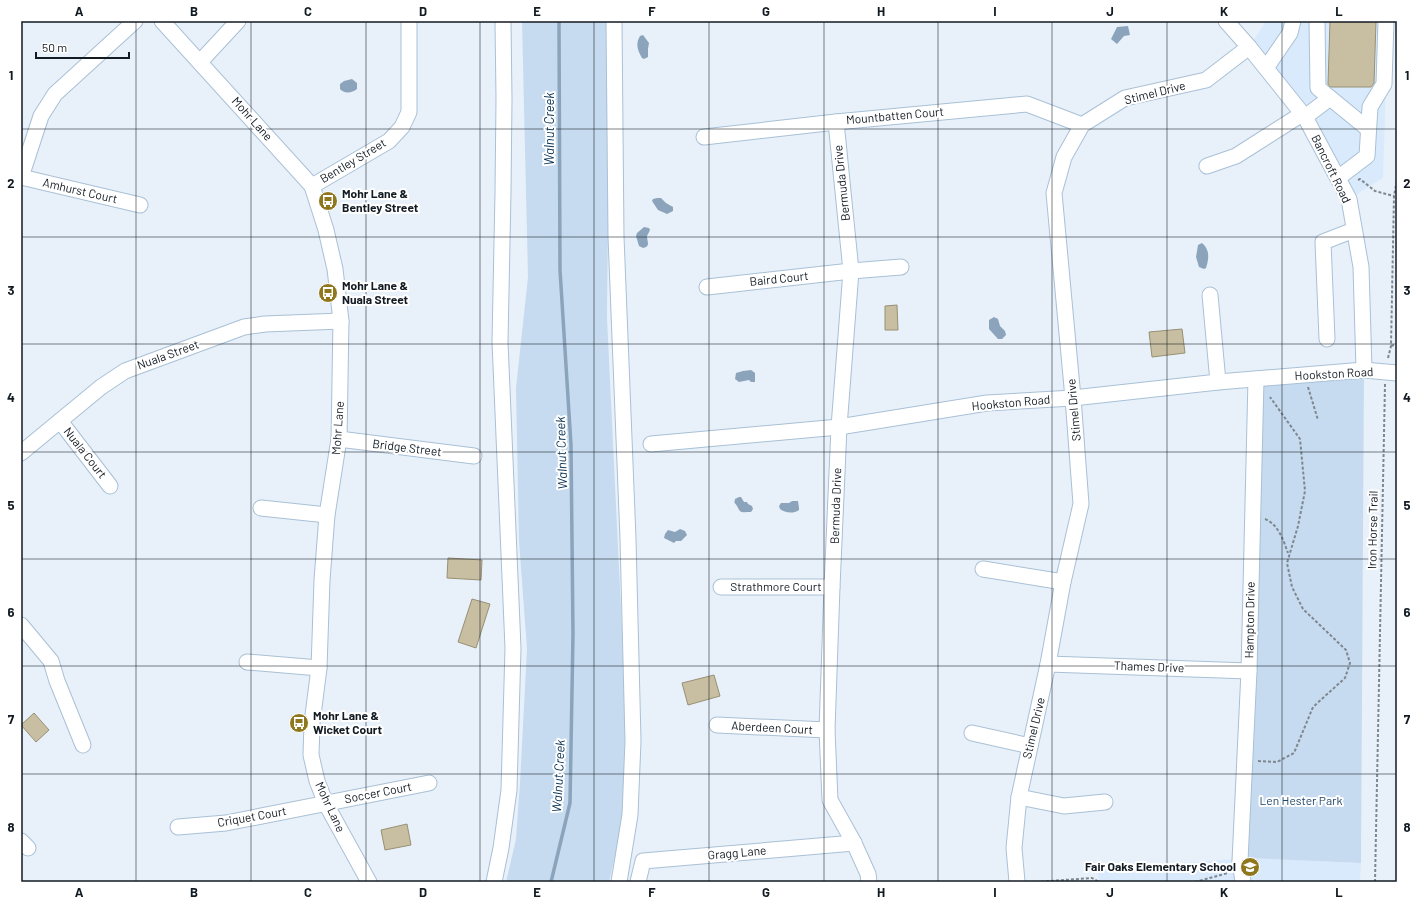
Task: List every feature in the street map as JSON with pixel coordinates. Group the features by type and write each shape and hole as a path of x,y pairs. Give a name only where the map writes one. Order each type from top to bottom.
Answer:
{"street":[{"path":"21,177 41,116 55,94 135,21"},
{"name":"Mohr Lane","path":"162,21 312,186 326,230 335,269 341,321 340,439 327,515 322,580 319,668 312,723 311,755 317,781 326,804 369,882"},
{"path":"200,62 238,21"},
{"name":"Bentley Street","path":"312,186 388,141 402,127 409,112 408,21"},
{"path":"494,882 501,848 509,790 513,648 500,342 504,100 503,21"},
{"path":"614,21 616,253 628,540 633,741 630,815 619,882"},
{"name":"Bancroft Road","path":"1226,21 1249,47 1304,116 1349,199 1361,267 1364,370"},
{"path":"1266,68 1290,33 1293,21"},
{"path":"1318,21 1318,88 1368,129"},
{"path":"1341,184 1367,156 1370,107 1384,84 1386,21"},
{"name":"Stimel Drive","path":"1018,882 1014,848 1019,797 1048,664 1063,582 1081,504 1054,193 1064,157 1082,125 1125,98 1206,80 1249,47"},
{"path":"1207,166 1236,156 1304,116 1330,98"},
{"name":"Mountbatten Court","path":"704,138 836,122 1027,104 1082,125"},
{"name":"Bermuda Drive","path":"836,122 851,271 839,427 832,587 827,730 830,800 854,843 868,874 869,882"},
{"name":"Amhurst Court","path":"21,177 140,205"},
{"path":"1327,339 1323,242 1354,230"},
{"name":"Baird Court","path":"707,287 901,267"},
{"path":"1210,295 1218,382"},
{"name":"Nuala Street","path":"21,452 101,387 125,371 244,327 265,324 341,321"},
{"name":"Hookston Road","path":"651,444 839,427 987,403 1073,398 1218,382 1364,370 1391,372"},
{"name":"Hampton Drive","path":"1241,871 1244,761 1249,671 1256,379"},
{"name":"Nuala Court","path":"60,421 110,486"},
{"name":"Bridge Street","path":"340,439 474,456"},
{"path":"261,508 327,515"},
{"path":"983,569 1063,582"},
{"name":"Strathmore Court","path":"720,587 832,587"},
{"path":"21,625 52,661 57,681 83,745"},
{"path":"247,662 319,668"},
{"name":"Thames Drive","path":"1048,664 1249,671"},
{"name":"Aberdeen Court","path":"717,725 827,730"},
{"path":"972,733 1030,746"},
{"name":"Soccer Court","path":"326,804 429,783"},
{"path":"1019,797 1064,806 1105,802"},
{"name":"Criquet Court","path":"178,827 226,823 326,804"},
{"name":"Gragg Lane","path":"638,882 643,861 854,843"}],"path":[{"path":"1341,184 1360,179 1374,191 1394,196"},
{"name":"Iron Horse Trail","path":"1375,882 1391,372 1394,196 1397,180"},
{"path":"1391,346 1397,344"},
{"path":"1306,375 1309,393 1318,420"},
{"path":"1244,761 1277,762 1294,753 1313,707 1345,678 1350,663 1346,650 1303,609 1292,587 1287,563 1288,554 1298,526 1305,491 1300,439 1286,417 1268,396"},
{"path":"1253,514 1273,522 1281,534 1288,554"},
{"path":"1195,882 1241,871"},
{"path":"1036,882 1092,878 1099,882"}],"shaded area":[{"path":"1266,21 1388,21 1383,178 1349,199 1305,117 1249,47"},
{"path":"1128,26 1130,35 1124,36 1117,44 1111,39 1117,27"},
{"path":"643,35 649,43 648,57 644,59 639,53 637,45 638,39"},
{"path":"352,79 357,83 357,89 344,92 340,89 340,84 344,81"},
{"path":"661,198 673,207 673,211 667,214 658,210 652,201 653,199"},
{"path":"644,227 649,228 650,230 647,236 648,245 643,248 639,246 636,236 637,233"},
{"path":"1202,243 1208,251 1208,261 1206,268 1204,269 1199,267 1196,257 1198,245"},
{"path":"994,317 998,319 1000,326 1005,331 1006,335 1002,339 998,339 989,329 989,320"},
{"path":"751,370 755,373 755,382 751,382 749,380 739,382 735,379 736,373"},
{"path":"741,497 744,502 747,502 752,506 753,509 751,512 742,512 739,510 734,503 735,499"},
{"path":"792,501 798,501 799,510 789,512 780,509 779,506 781,503 789,503"},
{"path":"680,529 685,531 687,535 681,541 676,541 674,543 664,538 668,530 675,532"},
{"name":"Fair Oaks Elementary School","path":"1247,858 1361,863 1360,882 1099,882 1098,870"}],"green space":[{"path":"522,21 610,21 607,318 628,755 623,822 609,882 506,882 516,839 527,649 519,541 516,388 528,277"},
{"name":"Len Hester Park","path":"1364,370 1361,863 1247,858 1256,379"}],"building":[{"path":"1330,21 1376,21 1374,83 1371,87 1330,87 1328,84"},
{"path":"897,305 898,330 885,330 885,306"},
{"path":"1182,329 1185,353 1152,357 1149,332"},
{"path":"448,558 482,560 481,580 447,578"},
{"path":"472,599 490,604 476,648 458,642"},
{"path":"714,675 720,696 688,705 682,683"},
{"path":"34,713 49,730 36,742 21,725"},
{"path":"407,824 411,845 385,850 381,830"}],"waterway":[{"name":"Walnut Creek","path":"551,882 570,803 573,634 571,445 560,270 559,21"}],"place":[{"name":"Mohr Lane & Bentley Street","path":"328,201"},
{"name":"Mohr Lane & Nuala Street","path":"328,293"},
{"name":"Mohr Lane & Wicket Court","path":"299,723"},
{"name":"Fair Oaks Elementary School","path":"1250,867"}]}
